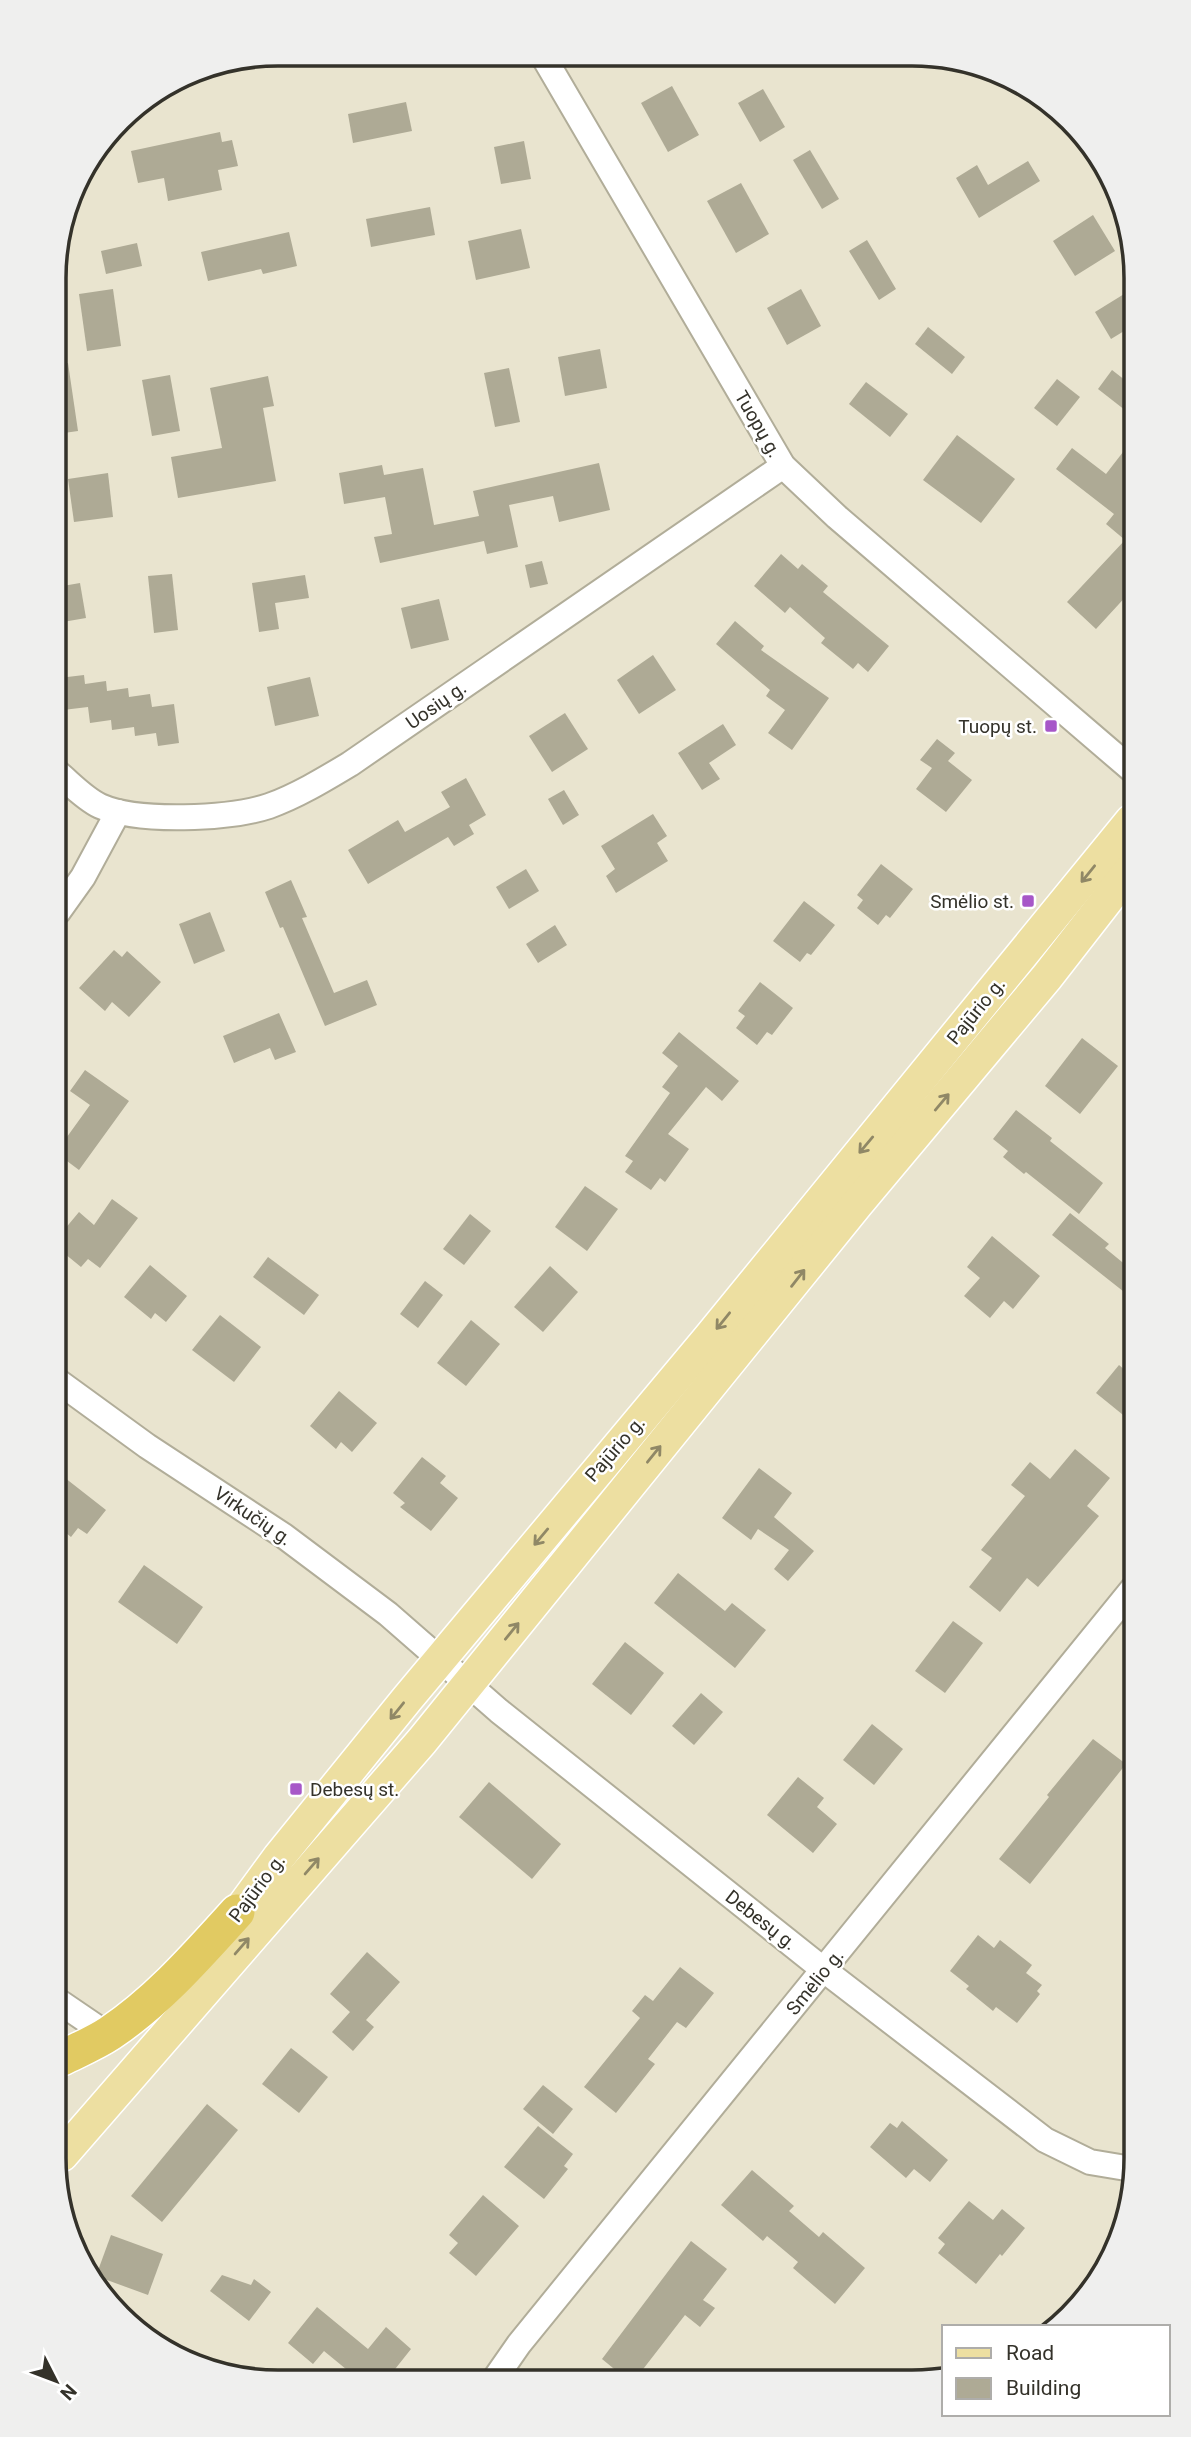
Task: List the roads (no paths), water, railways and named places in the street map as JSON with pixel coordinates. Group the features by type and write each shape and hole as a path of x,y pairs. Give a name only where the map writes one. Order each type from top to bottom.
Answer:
{"highway":[{"path":"66,2056 108,2035 140,2011 173,1982 237,1912"}],"main road":[{"name":"Pajūrio g.","path":"117,2089 237,1912 279,1857 440,1658 709,1338 1124,830"},
{"name":"Pajūrio g.","path":"66,2150 469,1684 857,1204 1047,977 1124,878"}],"street":[{"name":"Tuopų g.","path":"550,66 783,466 837,517 1124,763"},
{"name":"Uosių g.","path":"67,780 98,805 118,812 153,818 246,811 270,806 350,764 783,466"},
{"path":"67,900 83,877 118,812"},
{"name":"Virkučių g.","path":"66,1387 148,1446 284,1536 388,1614 440,1658"},
{"name":"Smėlio g.","path":"501,2370 519,2344 1124,1599"},
{"name":"Debesų g.","path":"440,1658 563,1763 824,1970 1045,2140 1090,2162 1124,2166"},
{"path":"66,2006 108,2035"}],"place":[{"name":"Tuopų st.","path":"1051,726"},
{"name":"Smėlio st.","path":"1028,901"},
{"name":"Debesų st.","path":"296,1789"}]}
